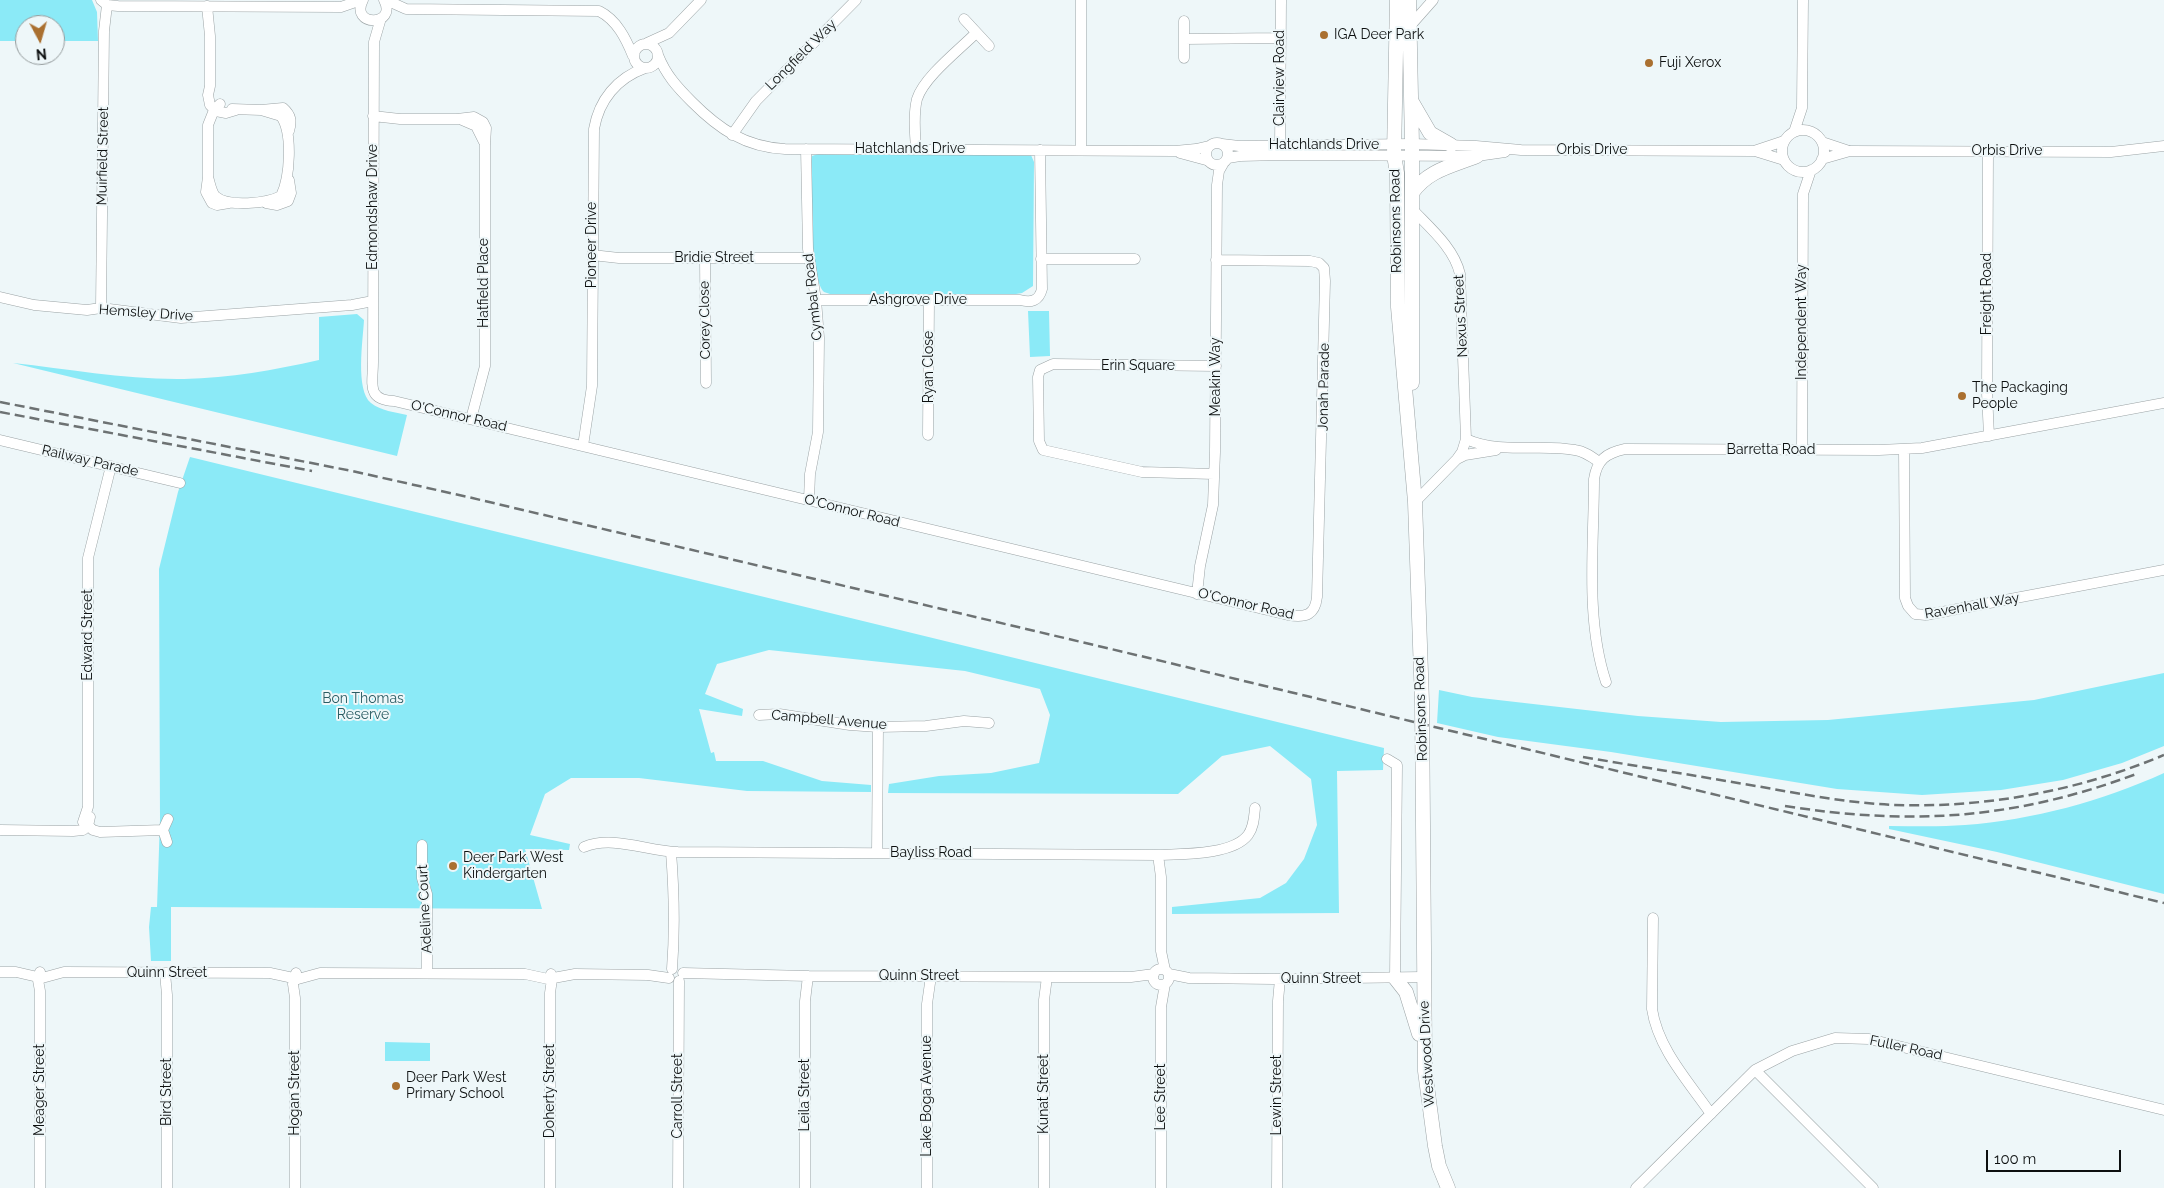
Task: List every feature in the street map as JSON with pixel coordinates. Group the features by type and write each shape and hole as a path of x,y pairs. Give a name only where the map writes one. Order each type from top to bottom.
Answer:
{"main road":[{"name":"Robinsons Road","path":"1397,0 1395,150 1397,173 1398,307 1415,502 1422,702 1423,977"},
{"name":"Robinsons Road","path":"1409,0 1412,150 1411,442"},
{"path":"1411,101 1430,133 1451,145"},
{"path":"1412,193 1420,181 1429,174 1477,156"},
{"name":"Westwood Drive","path":"1423,977 1425,1062 1435,1146 1439,1166 1448,1188"},
{"path":"1395,978 1406,992 1410,1003 1425,1062"}],"street":[{"path":"104,2 210,6 341,7 362,0"},
{"name":"Edmondshaw Drive","path":"362,0 361,11 366,18 374,42"},
{"path":"385,0 406,9"},
{"name":"Edmondshaw Drive","path":"377,392 373,372 374,42 382,17 387,9 385,0"},
{"path":"341,7 374,21 406,9 591,10 606,14 621,30 637,64 646,68 656,63 658,54 669,32 701,0"},
{"name":"Longfield Way","path":"735,136 756,101 856,0"},
{"path":"1081,0 1081,150"},
{"name":"Clairview Road","path":"1280,150 1281,0"},
{"path":"1410,26 1433,0"},
{"path":"1794,132 1802,108 1803,0"},
{"name":"Muirfield Street","path":"101,308 104,2"},
{"path":"210,6 210,86 208,100 217,108 261,110 281,116 288,136 288,179 282,196 262,202 233,202 216,196 208,177 208,125 217,108"},
{"path":"964,19 989,46"},
{"path":"1184,21 1184,58"},
{"path":"621,30 653,46 658,54"},
{"path":"634,58 638,46 669,32"},
{"path":"916,150 918,98 926,84 937,71 976,33"},
{"path":"1184,39 1280,38"},
{"name":"Hatchlands Drive","path":"658,54 670,79 712,122 735,136 772,148 1175,151 1196,150 1209,146"},
{"name":"Pioneer Drive","path":"579,445 592,386 592,152 595,122 608,95 624,78 634,58"},
{"name":"Hatchlands Drive","path":"646,68 670,79"},
{"name":"Pioneer Drive","path":"624,78 646,68"},
{"path":"1802,108 1813,132 1824,147 1822,159 1811,170 1792,169 1784,160 1782,148 1784,142 1794,132 1800,130 1813,132"},
{"name":"Hatfield Place","path":"373,119 457,119 476,126 485,145 485,366 472,419"},
{"name":"Orbis Drive","path":"1754,151 1784,142"},
{"name":"Orbis Drive","path":"1822,142 1850,151"},
{"path":"1216,143 1222,144 1228,152 1225,161 1216,166 1208,162 1205,152 1209,146 1216,143"},
{"name":"Hatchlands Drive","path":"1222,144 1280,150 1412,150"},
{"name":"Orbis Drive","path":"1412,150 1451,145 1521,150 1754,151 1784,160"},
{"name":"Orbis Drive","path":"1822,159 1850,151 2111,152 2164,146"},
{"name":"Cymbal Road","path":"805,499 818,432 819,338 816,300 809,258 806,149"},
{"name":"Ashgrove Drive","path":"816,300 1020,300 1032,293 1040,284 1040,150"},
{"name":"Hatchlands Drive","path":"1225,161 1240,156 1280,150"},
{"name":"Orbis Drive","path":"1412,150 1477,156 1521,150"},
{"name":"Hatchlands Drive","path":"1175,151 1208,162"},
{"name":"Freight Road","path":"1988,151 1987,393 1989,436"},
{"name":"Meakin Way","path":"1193,592 1212,512 1216,366 1217,185 1225,161"},
{"name":"Meakin Way","path":"1208,162 1217,185"},
{"name":"Independent Way","path":"1792,169 1803,194"},
{"name":"Independent Way","path":"1802,450 1803,194 1811,170"},
{"name":"Nexus Street","path":"1412,209 1444,244 1458,263 1466,439 1462,452 1457,459 1415,502"},
{"name":"Bridie Street","path":"592,258 809,258"},
{"name":"Corey Close","path":"705,258 706,383"},
{"path":"1040,260 1135,259"},
{"name":"Jonah Parade","path":"1216,260 1310,261 1318,263 1324,268 1326,281 1318,597 1315,608 1310,614"},
{"name":"Hemsley Drive","path":"0,296 34,305 87,310 101,308 181,318 373,304"},
{"name":"Ryan Close","path":"928,435 929,300"},
{"name":"Erin Square","path":"1214,474 1142,472 1062,454 1046,444 1039,436 1039,385 1046,372 1060,366 1216,366"},
{"name":"O'Connor Road","path":"377,392 394,401 1288,615 1302,616 1310,614"},
{"name":"Barretta Road","path":"1599,462 1613,451 1625,449 1802,450 1922,448 2164,403"},
{"path":"1466,439 1481,445 1507,449 1576,450 1599,462 1594,479 1593,618 1595,643 1606,682"},
{"name":"Railway Parade","path":"0,440 180,483"},
{"path":"1457,459 1465,455 1507,449"},
{"name":"Ravenhall Way","path":"1904,449 1905,598 1908,606 1916,614 1926,615 2164,570"},
{"name":"Edward Street","path":"88,824 88,558 111,466"},
{"name":"Campbell Avenue","path":"759,715 779,714 850,725 878,727 926,726 964,721 989,723"},
{"path":"877,853 878,727"},
{"name":"Robinsons Road","path":"1387,759 1397,765 1395,978"},
{"name":"Bayliss Road","path":"584,847 596,842 613,842 674,852 1161,855 1224,850 1237,845 1249,834 1254,822 1255,808"},
{"path":"167,842 163,830 168,819"},
{"path":"0,830 66,830 88,824 93,830 100,832 163,830"},
{"name":"Adeline Court","path":"422,845 422,878 427,894 427,973"},
{"name":"Carroll Street","path":"674,852 674,948 678,1003 678,1188"},
{"name":"Lee Street","path":"1161,855 1161,1188"},
{"path":"1653,918 1654,1021 1665,1046 1711,1114"},
{"name":"Quinn Street","path":"0,972 16,972 24,969 40,976 56,969 64,972 167,973 278,971 295,977 311,970 320,973 525,974 535,972 550,977 566,972 575,974 648,975 1277,979 1423,977"},
{"name":"Bird Street","path":"167,973 167,1188"},
{"name":"Meager Street","path":"40,976 40,1188"},
{"name":"Leila Street","path":"805,976 805,1188"},
{"name":"Lake Boga Avenue","path":"927,976 927,1188"},
{"name":"Hogan Street","path":"295,977 295,1188"},
{"name":"Doherty Street","path":"550,977 550,1188"},
{"name":"Kunat Street","path":"1044,977 1044,1188"},
{"name":"Lewin Street","path":"1277,979 1277,1188"},
{"name":"Fuller Road","path":"1636,1188 1755,1070 1792,1051 1835,1038 1869,1039 2164,1110"},
{"path":"1755,1070 1873,1188"}],"green space":[{"path":"0,0 92,0 97,12 98,41 65,41 65,15 15,15 15,41 0,41"},
{"path":"818,154 1031,155 1034,162 1033,286 1022,293 1016,294 830,294 824,292 819,283 813,250 811,209 811,161 812,156"},
{"path":"1028,311 1049,311 1050,356 1030,357"},
{"path":"357,314 364,320 361,376 366,397 379,408 407,415 397,456 13,363 120,376 163,379 218,377 252,373 319,360 319,317"},
{"name":"Bon Thomas Reserve","path":"190,457 1384,748 1383,770 1337,771 1339,913 1172,914 1172,907 1260,898 1286,883 1304,859 1317,825 1311,779 1270,746 1222,756 1178,794 888,793 889,784 939,776 991,773 1039,763 1050,715 1040,689 965,671 769,650 717,664 705,694 743,709 742,716 699,709 711,753 714,752 716,761 763,761 822,781 871,785 871,792 747,791 639,778 571,778 545,794 530,835 570,844 569,850 525,849 542,909 171,907 171,961 151,961 149,927 151,907 157,907 160,820 159,569 178,492"},
{"path":"2164,673 2164,746 2122,763 2063,780 2001,790 1922,795 1837,789 1611,752 1498,737 1437,723 1439,690 1472,697 1638,716 1721,722 1828,720 2034,700"},
{"path":"2164,773 2164,894 1997,852 1889,829 1889,826 1965,825 2042,814 2116,792"},
{"path":"385,1042 430,1043 430,1061 385,1061"}],"railway":[{"path":"0,402 352,471 468,497 1149,658 2164,903"},
{"path":"0,412 312,471"},
{"path":"1583,757 1828,798 1878,804 1929,805 1963,804 2032,795 2099,778 2132,768 2164,755"},
{"path":"1785,806 1877,816 1964,814 2007,809 2050,800 2139,773"}],"place":[{"name":"IGA Deer Park","path":"1324,35"},
{"name":"Fuji Xerox","path":"1649,63"},
{"name":"The Packaging People","path":"1962,396"},
{"name":"Deer Park West Kindergarten","path":"453,866"},
{"name":"Deer Park West Primary School","path":"396,1086"}]}
